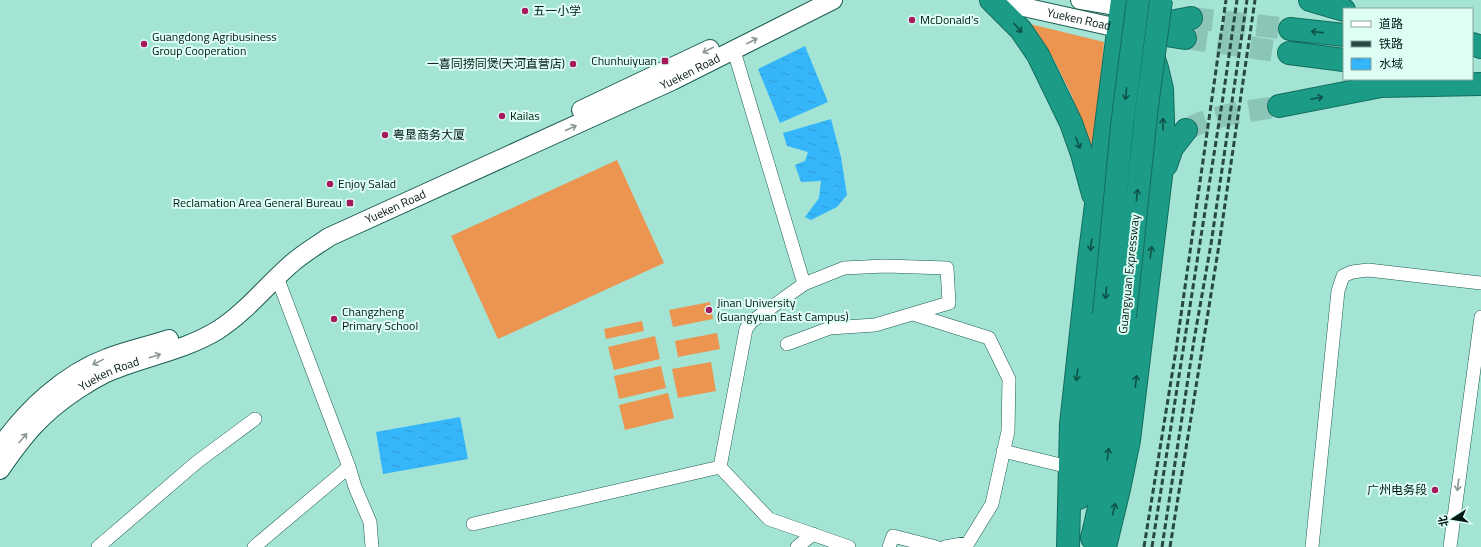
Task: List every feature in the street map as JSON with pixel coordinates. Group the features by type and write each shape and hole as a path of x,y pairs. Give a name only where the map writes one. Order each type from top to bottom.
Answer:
{"highway":[{"path":"992,0 1021,30 1038,55 1071,123 1083,158 1096,207"},
{"path":"1310,0 1343,10"},
{"path":"1141,11 1188,28"},
{"path":"1074,546 1069,467 1071,424 1111,83 1141,11"},
{"path":"1105,547 1119,489 1128,440 1164,151 1162,89 1141,11"},
{"name":"Guangyuan Expressway","path":"1074,546 1107,462 1118,386 1115,316 1146,114 1141,11"},
{"path":"1290,29 1343,35"},
{"path":"1288,53 1343,60"},
{"path":"1278,106 1381,86 1481,84"},
{"path":"1161,177 1172,148 1186,130"},
{"path":"1101,164 1114,153 1124,150 1138,152 1148,157 1157,167 1161,177"}],"main road":[{"name":"Yueken Road","path":"0,447 8,435 32,409 59,386 83,370 106,358 190,331 215,318 235,303 289,250 319,230 699,54 804,0"},
{"name":"Yueken Road","path":"0,470 20,441 40,419 62,400 105,373 196,342 218,330 239,315 277,277 304,253 329,237 621,105 734,51 833,0"},
{"name":"Yueken Road","path":"992,0 1141,11"},
{"name":"Yueken Road","path":"1080,0 1141,11"}],"street":[{"path":"734,51 804,284"},
{"path":"720,467 746,329 751,322 804,284 844,268 885,266 947,268 949,303 875,325 830,328 787,344"},
{"path":"1312,547 1338,291 1343,276 1352,272 1368,270 1481,283"},
{"path":"277,277 349,467 355,487 370,522 372,547"},
{"path":"913,314 989,338 1009,379 1008,431 992,504 968,543 945,547"},
{"path":"1450,547 1481,317"},
{"path":"98,547 197,462 255,419"},
{"path":"1003,451 1069,467"},
{"path":"254,547 349,467"},
{"path":"473,524 720,467"},
{"path":"720,467 769,519 849,547"},
{"path":"797,547 813,534"},
{"path":"889,547 893,536 936,547"}],"shaded area":[{"path":"1026,23 1104,42 1094,151 1071,94 1052,56"},
{"path":"617,160 664,263 498,339 451,236"},
{"path":"710,302 713,319 673,327 669,310"},
{"path":"642,321 644,331 606,339 604,329"},
{"path":"717,333 720,349 678,357 675,341"},
{"path":"655,336 660,359 614,370 608,347"},
{"path":"711,362 716,391 678,398 672,369"},
{"path":"661,366 666,388 619,399 614,376"},
{"path":"668,393 674,418 625,430 619,405"}],"water":[{"path":"805,46 828,102 780,123 758,69"},
{"path":"831,119 841,157 847,195 837,207 811,220 805,217 819,198 821,181 801,182 795,165 805,161 808,152 787,146 783,133"},
{"path":"460,417 468,459 383,474 376,432"}],"tunnel":[{"path":"1191,18 1290,29"},
{"path":"1185,38 1289,53"},
{"path":"1186,130 1208,120 1219,117 1279,106"}],"railway":[{"path":"1144,547 1176,350 1226,0"},
{"path":"1152,547 1237,0"},
{"path":"1162,547 1194,340 1211,244 1247,0"},
{"path":"1170,547 1219,245 1255,0"}],"place":[{"name":"五一小学","path":"525,11"},
{"name":"McDonald's","path":"912,20"},
{"name":"Guangdong Agribusiness Group Cooperation","path":"144,44"},
{"name":"Chunhuiyuan","path":"665,61"},
{"name":"一喜同捞同煲(天河直营店)","path":"573,64"},
{"name":"Kailas","path":"502,116"},
{"name":"粤垦商务大厦","path":"385,135"},
{"name":"Enjoy Salad","path":"330,184"},
{"name":"Reclamation Area General Bureau","path":"350,203"},
{"name":"Jinan University (Guangyuan East Campus)","path":"709,310"},
{"name":"Changzheng Primary School","path":"334,319"},
{"name":"广州电务段","path":"1435,490"}]}
